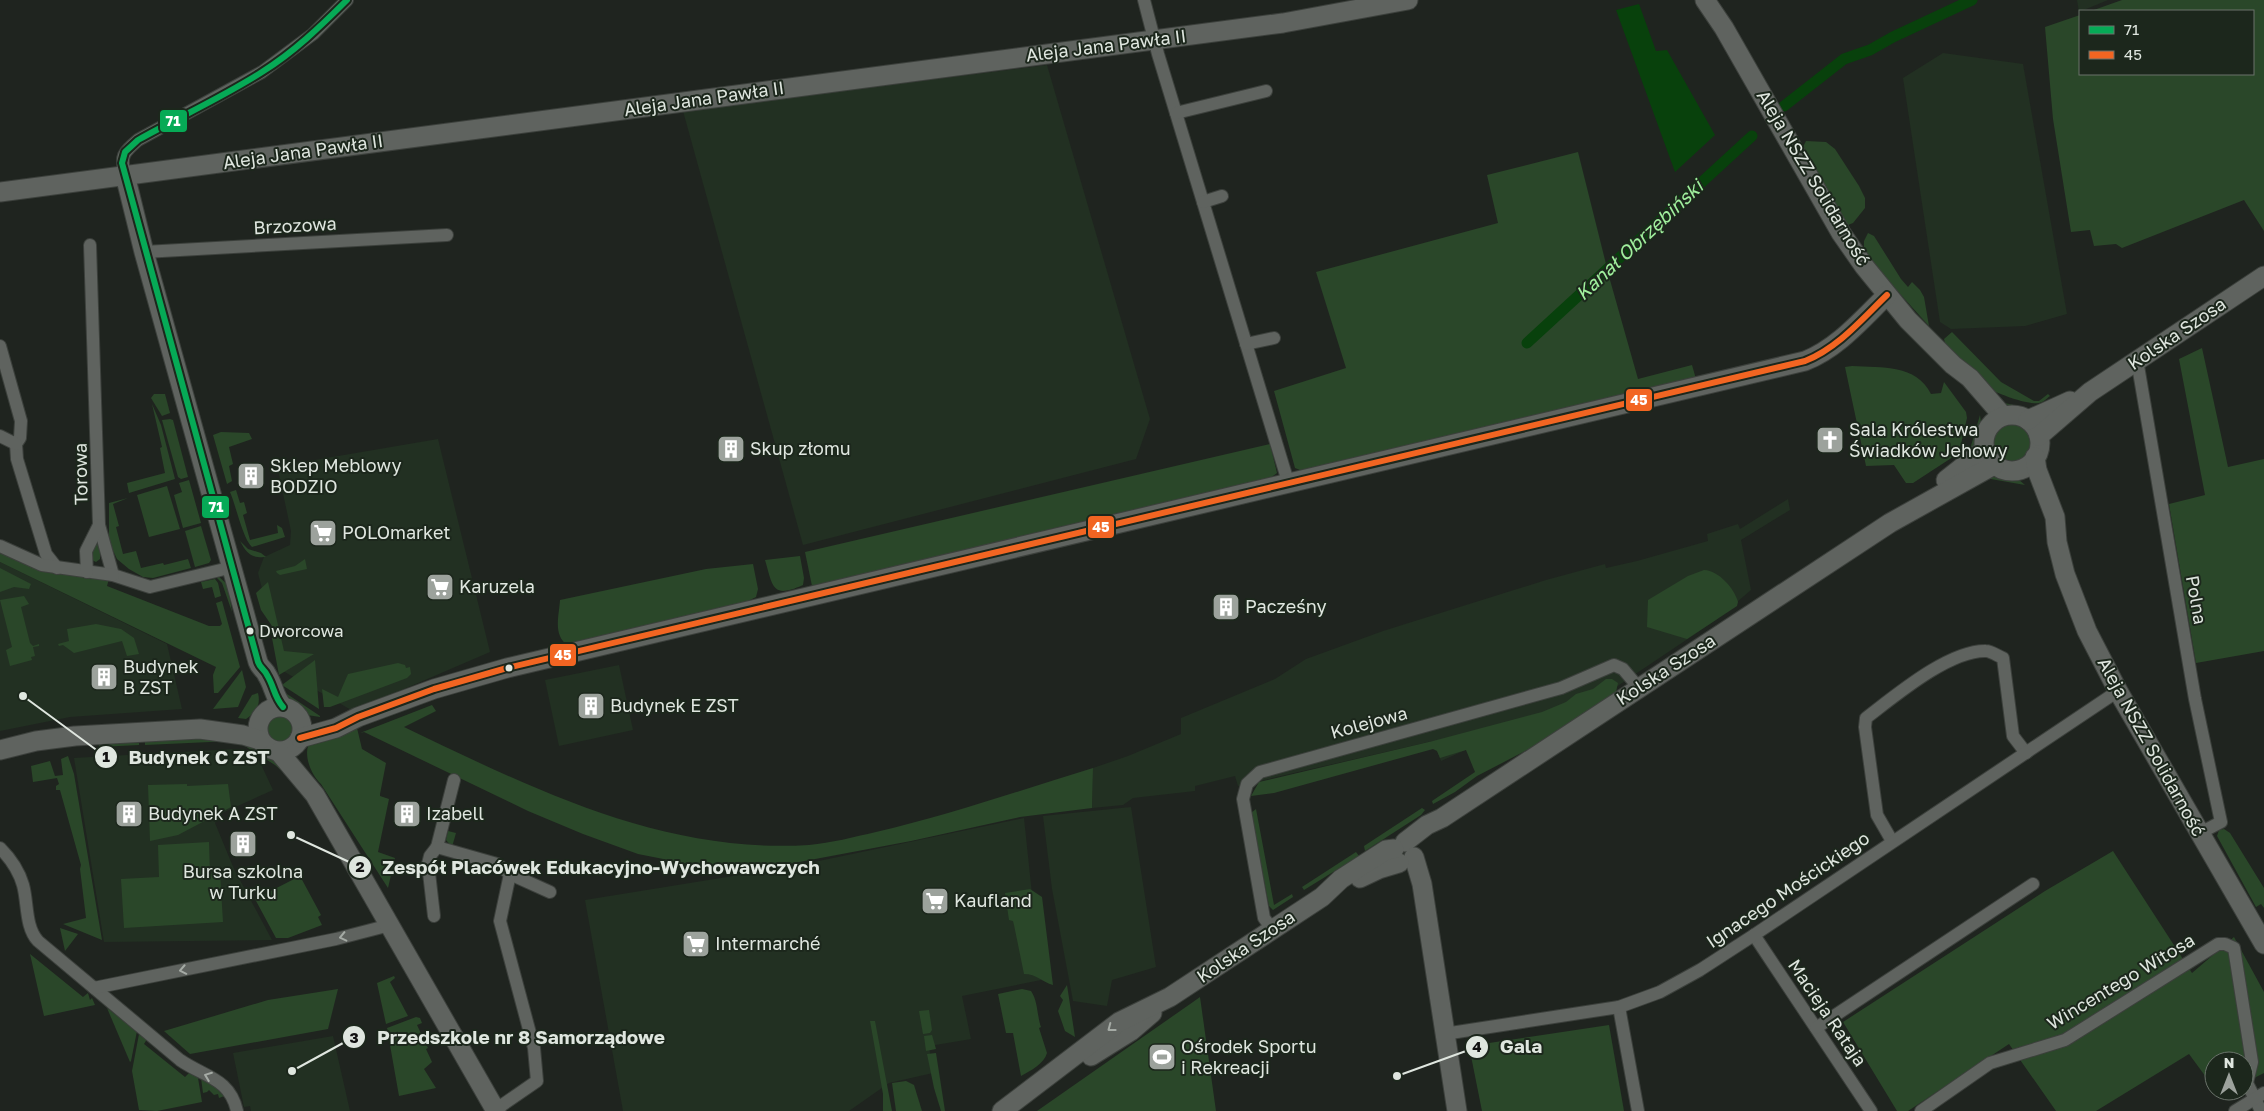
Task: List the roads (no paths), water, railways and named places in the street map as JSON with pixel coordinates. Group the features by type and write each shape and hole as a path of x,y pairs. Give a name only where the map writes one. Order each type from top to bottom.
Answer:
{"street":[{"path":"260,740 257,729 262,716 258,677 260,668 144,252 122,163 128,149 138,140 262,72 313,34 346,0"},
{"path":"1144,0 1154,40 1288,485"},
{"name":"Aleja Jana Pawła II","path":"0,192 1283,23 1408,0"},
{"name":"Aleja NSZZ Solidarność","path":"1705,0 1724,28 1841,233 1887,295 1908,320 1953,365 1980,407 1996,422"},
{"name":"Aleja NSZZ Solidarność","path":"1712,0 1724,28"},
{"path":"1176,113 1266,91"},
{"path":"1203,202 1222,196"},
{"name":"Brzozowa","path":"144,252 447,235"},
{"name":"Torowa","path":"90,245 99,525 113,575"},
{"name":"Kolska Szosa","path":"2039,436 2090,392 2264,276"},
{"path":"279,752 290,749 299,740 336,728 358,717 434,689 507,668 1288,485 1805,361 1826,351 1854,328 1887,295"},
{"path":"1854,328 1882,317 1908,320"},
{"path":"1246,344 1274,338"},
{"path":"0,346 22,421 20,438 16,444 17,459 46,554 57,568"},
{"name":"Polna","path":"2137,360 2195,699 2221,822 2200,833"},
{"name":"Kolska Szosa","path":"2028,420 2090,392"},
{"path":"2016,415 2028,420 2035,427 2039,436 2039,447 2035,457 2027,466 2015,470 2004,470 1989,457 1985,435 1996,422 2016,415"},
{"path":"0,436 16,444"},
{"name":"Kolska Szosa","path":"1002,1111 1068,1063 1077,1053 1119,1022 1170,997 1322,897 1341,879 1386,850 1405,853 1442,818 1989,457"},
{"name":"Aleja NSZZ Solidarność","path":"2035,457 2037,470 2055,517 2057,542"},
{"name":"Aleja NSZZ Solidarność","path":"2015,470 2026,479 2036,494 2046,521 2057,542 2078,610 2118,691 2264,944"},
{"path":"87,572 86,550 99,525"},
{"path":"0,546 42,565 113,575 150,587 233,567"},
{"path":"1892,841 1877,816 1864,727 1866,718 1909,686 1955,657 1987,651 2003,658 2013,736 2026,753"},
{"name":"Kolejowa","path":"1272,929 1264,918 1243,799 1247,784 1256,774 1264,770 1561,688 1614,665 1623,669 1639,688"},
{"path":"260,668 267,674 276,700 299,718 302,728 298,752 315,795"},
{"name":"Ignacego Mościckiego","path":"1444,1034 1619,1007 1660,992 1700,970 1754,935 2118,691"},
{"path":"200,729 222,723 254,721 273,708 283,707"},
{"path":"299,718 310,721 358,717"},
{"path":"0,750 36,741 75,736 200,729 243,735 260,740 268,748 279,752 287,758 315,795 496,1110 537,1080 534,1048 500,921 510,874"},
{"path":"434,916 428,864 430,856 437,847 454,780"},
{"path":"437,847 497,864 510,874 550,892"},
{"path":"0,848 8,857 23,884 34,937 180,1060 195,1071 219,1081 226,1087 235,1102 237,1111"},
{"path":"1405,853 1419,870 1457,1111"},
{"path":"1816,1028 2032,884"},
{"path":"94,988 336,939 390,924"},
{"name":"Macieja Rataja","path":"1754,935 1871,1111"},
{"name":"Wincentego Witosa","path":"1921,1111 1990,1063 2065,1040 2218,944 2225,944 2234,948 2252,1062 2247,1083 2259,1096"},
{"path":"1619,1007 1638,1111"},
{"path":"1013,1111 1024,1095"},
{"path":"2235,1111 2259,1096 2261,1111"}],"waterway":[{"name":"Kanał Obrzębiński","path":"1784,106 1844,59 1870,50 1893,37 1972,0"},
{"name":"Kanał Obrzębiński","path":"1527,343 1752,136"}],"place":[{"name":"Sala Królestwa Świadków Jehowy","path":"1830,440"},
{"name":"Skup złomu","path":"731,449"},
{"name":"Sklep Meblowy BODZIO","path":"251,476"},
{"name":"POLOmarket","path":"323,533"},
{"name":"Karuzela","path":"440,587"},
{"name":"Pacześny","path":"1226,607"},
{"name":"Dworcowa","path":"250,631"},
{"name":"Budynek B ZST","path":"104,677"},
{"name":"Budynek C ZST","path":"23,696"},
{"name":"Budynek E ZST","path":"591,706"},
{"name":"Budynek A ZST","path":"129,814"},
{"name":"Izabell","path":"407,814"},
{"name":"Zespół Placówek Edukacyjno-Wychowawczych","path":"291,835"},
{"name":"Bursa szkolna w Turku","path":"243,844"},
{"name":"Kaufland","path":"935,901"},
{"name":"Intermarché","path":"696,944"},
{"name":"Ośrodek Sportu i Rekreacji","path":"1162,1057"},
{"name":"Przedszkole nr 8 Samorządowe","path":"292,1071"},
{"name":"Gala","path":"1397,1076"}]}
